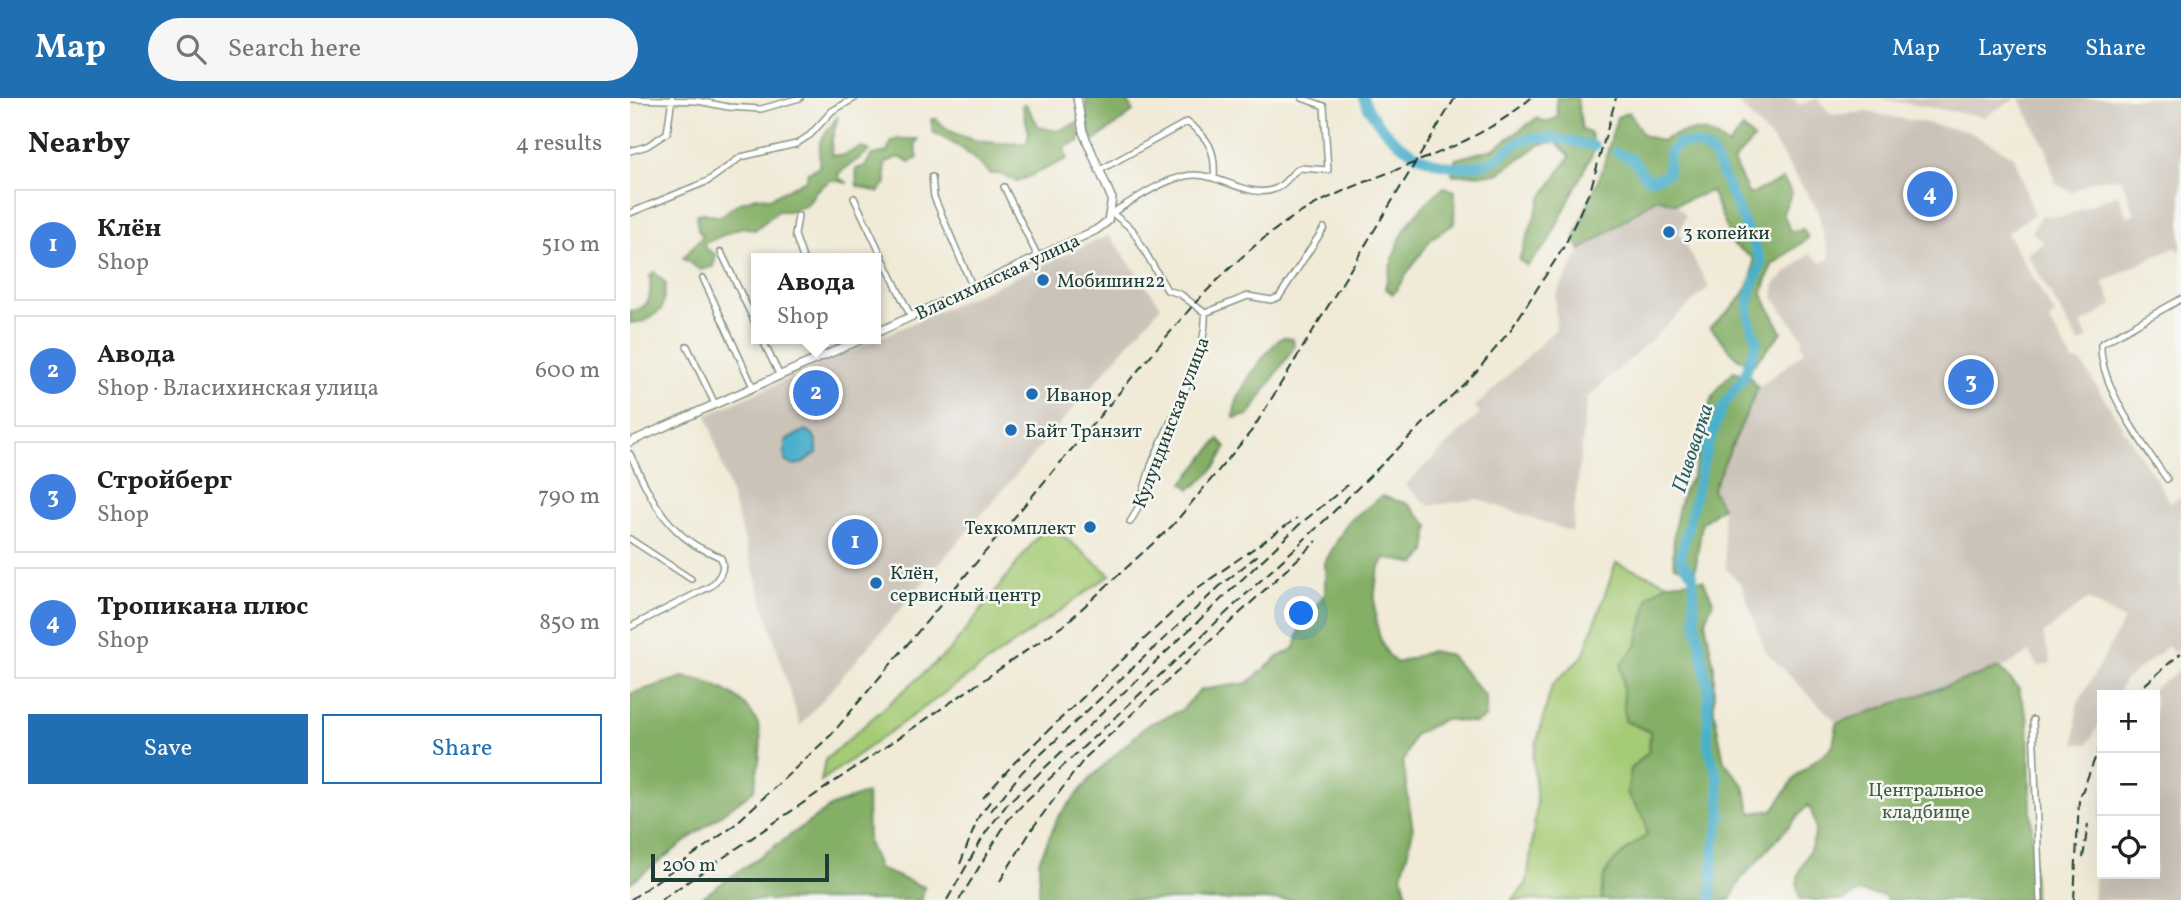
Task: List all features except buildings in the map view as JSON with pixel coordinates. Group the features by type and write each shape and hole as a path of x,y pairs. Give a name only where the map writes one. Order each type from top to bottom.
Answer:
{"street":[{"path":"727,107 728,98"},
{"path":"630,99 672,99 727,107 761,108 800,98"},
{"path":"630,213 708,181 741,158 796,144 810,135 832,111 853,98"},
{"path":"1077,98 1083,131 1112,199 1112,213 1132,229 1167,290 1180,294 1205,313"},
{"name":"Власихинская улица","path":"881,331 1096,230 1112,213 1170,182 1192,175 1251,188 1274,190 1300,168 1328,170 1324,106 1302,98"},
{"path":"630,151 647,146 667,133 672,99"},
{"path":"1100,170 1187,122 1201,132 1213,150 1214,178"},
{"path":"932,177 934,197 973,288"},
{"path":"1004,187 1038,257"},
{"path":"854,198 880,253"},
{"path":"798,216 795,235 801,253"},
{"name":"Кулундинская улица","path":"1130,522 1140,506 1152,464 1190,376 1206,326 1205,313 1248,296 1271,300 1279,297 1324,228"},
{"path":"721,252 751,314"},
{"path":"881,254 911,317"},
{"path":"703,278 753,387"},
{"path":"2167,479 2143,444 2114,390 2104,366 2101,344 2181,299"},
{"path":"764,344 780,376"},
{"path":"630,442 850,344"},
{"path":"687,346 715,404"},
{"path":"630,454 647,489 671,526 690,542 723,561 720,576 711,586 630,627"},
{"path":"630,539 691,579"},
{"path":"2033,720 2040,900"}],"shaded area":[{"path":"1733,98 1794,98 1799,105 1817,98 1831,115 1867,112 1967,131 2014,156 2034,214 2007,233 2055,315 2049,320 2073,361 2081,362 2171,503 2181,496 2181,648 2174,653 2168,646 2125,680 2119,690 2097,690 2097,728 2088,744 2075,744 2077,706 2124,620 2088,599 2043,634 2051,663 2038,667 2029,652 2009,665 1837,723 1765,651 1742,585 1726,569 1722,507 1712,490 1758,388 1805,351 1800,343 1804,340 1773,297 1775,283 1810,253 1821,263 1830,258 1817,209 1773,141"},
{"path":"1876,98 2017,98 1984,117"},
{"path":"2019,98 2181,98 2181,252 2174,247 2103,282 2113,305 2081,324 2088,338 2079,343 2027,254 2044,242 2032,232 2041,215 2062,217 2118,194 2127,217 2135,214 2121,178 2092,181 2071,192 2055,183 2047,151"},
{"path":"1657,198 1676,204 1686,215 1679,233 1709,287 1587,398 1572,532 1477,499 1429,506 1405,485 1480,413 1475,407 1556,329 1555,296 1581,250"},
{"path":"1109,235 1161,306 800,726 707,415 866,344 881,344 881,337"},
{"path":"2181,669 2181,900 2093,900 2097,848 2097,879 2160,879 2160,690 2152,690"}],"green space":[{"path":"1086,98 1126,98 1133,112 1094,141 1088,129"},
{"path":"1556,98 1577,98 1582,130 1591,133 1594,150 1548,243 1527,266 1519,260 1541,199 1570,156 1556,142 1541,144 1497,174 1452,175 1455,159 1493,149 1537,118 1546,123 1558,117"},
{"path":"1026,104 1039,127 1057,131 1077,123 1080,141 1064,147 1067,159 1017,182 1000,174 991,174 963,149 933,132 931,119 936,119 966,138 991,143 1027,143 1029,133 1022,105"},
{"path":"1629,112 1643,135 1661,141 1679,133 1696,131 1711,135 1728,146 1743,128 1754,139 1733,161 1749,195 1783,179 1792,193 1783,212 1790,231 1803,229 1808,238 1772,265 1762,294 1782,332 1754,364 1738,359 1710,327 1741,297 1751,280 1753,270 1753,258 1734,245 1711,191 1676,204 1657,198 1581,250 1574,240 1603,168 1617,117"},
{"path":"838,116 831,143 832,155 844,155 861,147 869,151 838,174 839,178 848,183 831,180 816,191 807,205 791,211 778,211 755,230 742,227 705,243 704,247 716,255 713,267 700,270 683,258 703,236 698,230 697,214 720,217 735,205 755,197 770,198 806,180 808,172 819,167 820,141"},
{"path":"918,139 915,146 918,158 910,162 898,157 885,163 886,183 878,192 857,186 856,169 865,166 872,155 887,152 892,141"},
{"path":"1444,187 1455,191 1454,224 1432,238 1393,294 1385,288 1398,243 1411,220"},
{"path":"654,272 666,284 662,309 645,321 630,323 630,311 643,307 649,300 650,276"},
{"path":"1283,337 1293,339 1294,347 1249,415 1234,418 1238,398 1251,374 1268,351"},
{"path":"1734,371 1750,377 1758,388 1712,490 1722,507 1702,523 1695,571 1674,566 1678,509 1697,461 1704,420 1714,396"},
{"path":"1219,439 1226,447 1216,466 1190,489 1183,483"},
{"path":"1382,496 1408,504 1429,526 1426,552 1416,564 1385,558 1380,568 1376,582 1375,614 1382,644 1397,663 1431,651 1450,655 1486,697 1486,717 1476,723 1444,719 1414,735 1403,763 1413,830 1402,875 1408,900 1039,900 1039,861 1058,817 1092,777 1147,725 1182,710 1200,690 1248,683 1278,657 1295,648 1300,629 1325,594 1325,562 1348,522"},
{"path":"1048,523 1110,575 821,781 825,760 951,649"},
{"path":"1616,563 1668,583 1649,596 1637,645 1621,665 1650,732 1649,751 1631,769 1627,793 1645,820 1647,835 1621,854 1608,869 1602,888 1602,900 1512,900 1527,883 1537,803 1533,757 1552,685 1583,656"},
{"name":"Центральное кладбище","path":"1703,580 1713,601 1705,621 1714,667 1714,712 1724,761 1744,786 1751,813 1773,810 1796,776 1833,746 1837,723 1999,668 2018,687 2028,720 2034,900 1887,900 1884,896 1859,892 1845,900 1801,900 1797,887 1798,875 1815,833 1814,820 1808,805 1741,879 1730,900 1602,900 1602,888 1608,869 1647,835 1645,820 1627,793 1631,769 1649,751 1650,732 1625,721 1621,665 1637,645 1649,596 1668,583"},
{"path":"683,677 704,681 724,690 742,703 756,720 761,745 754,790 630,883 630,694"},
{"path":"867,793 868,843 879,869 924,887 922,900 698,900 832,806"}],"water":[{"path":"805,430 816,438 817,453 801,463 790,464 785,461 785,441"}],"waterway":[{"name":"Пивоварка","path":"1363,98 1372,115 1400,144 1416,155 1453,166 1473,166 1492,161 1520,142 1532,138 1560,139 1595,146"},
{"name":"Пивоварка","path":"1617,152 1632,159 1649,179 1668,173 1669,153 1679,143 1699,145 1713,154 1762,263 1751,292 1748,310 1757,340 1744,377 1723,406 1707,448 1680,559 1693,575 1695,618 1708,686 1708,748 1718,777 1721,816 1714,847 1711,900"}],"railway":[{"path":"661,900 1064,625 1173,525 1253,429 1455,98"},
{"path":"630,900 731,828 831,735 1194,304 1238,260 1269,234 1303,211 1349,189 1457,145 1483,132 1531,98"},
{"path":"959,900 1008,820 1028,799 1323,522 1477,371 1512,328 1565,245 1591,188 1616,98"},
{"path":"947,900 986,832 1008,803 1300,524 1348,485"},
{"path":"983,798 1015,762 1199,587 1297,518"},
{"path":"1000,881 1034,826 1085,758 1317,541"},
{"path":"991,811 1022,772 1221,585 1258,555"},
{"path":"2139,690 2181,653"},
{"path":"2074,900 2079,800 2097,753"},
{"path":"960,864 979,816 992,799"},
{"path":"2083,858 2088,824"}],"place":[{"name":"Тропикана плюс","path":"1930,194"},
{"name":"3 копейки","path":"1669,232"},
{"name":"Мобишин22","path":"1043,280"},
{"name":"Стройберг","path":"1971,382"},
{"name":"Авода","path":"816,393"},
{"name":"Иванор","path":"1032,394"},
{"name":"Байт Транзит","path":"1011,430"},
{"name":"Техкомплект","path":"1090,527"},
{"name":"Клён","path":"855,542"},
{"name":"Клён, сервисный центр","path":"876,583"}]}
